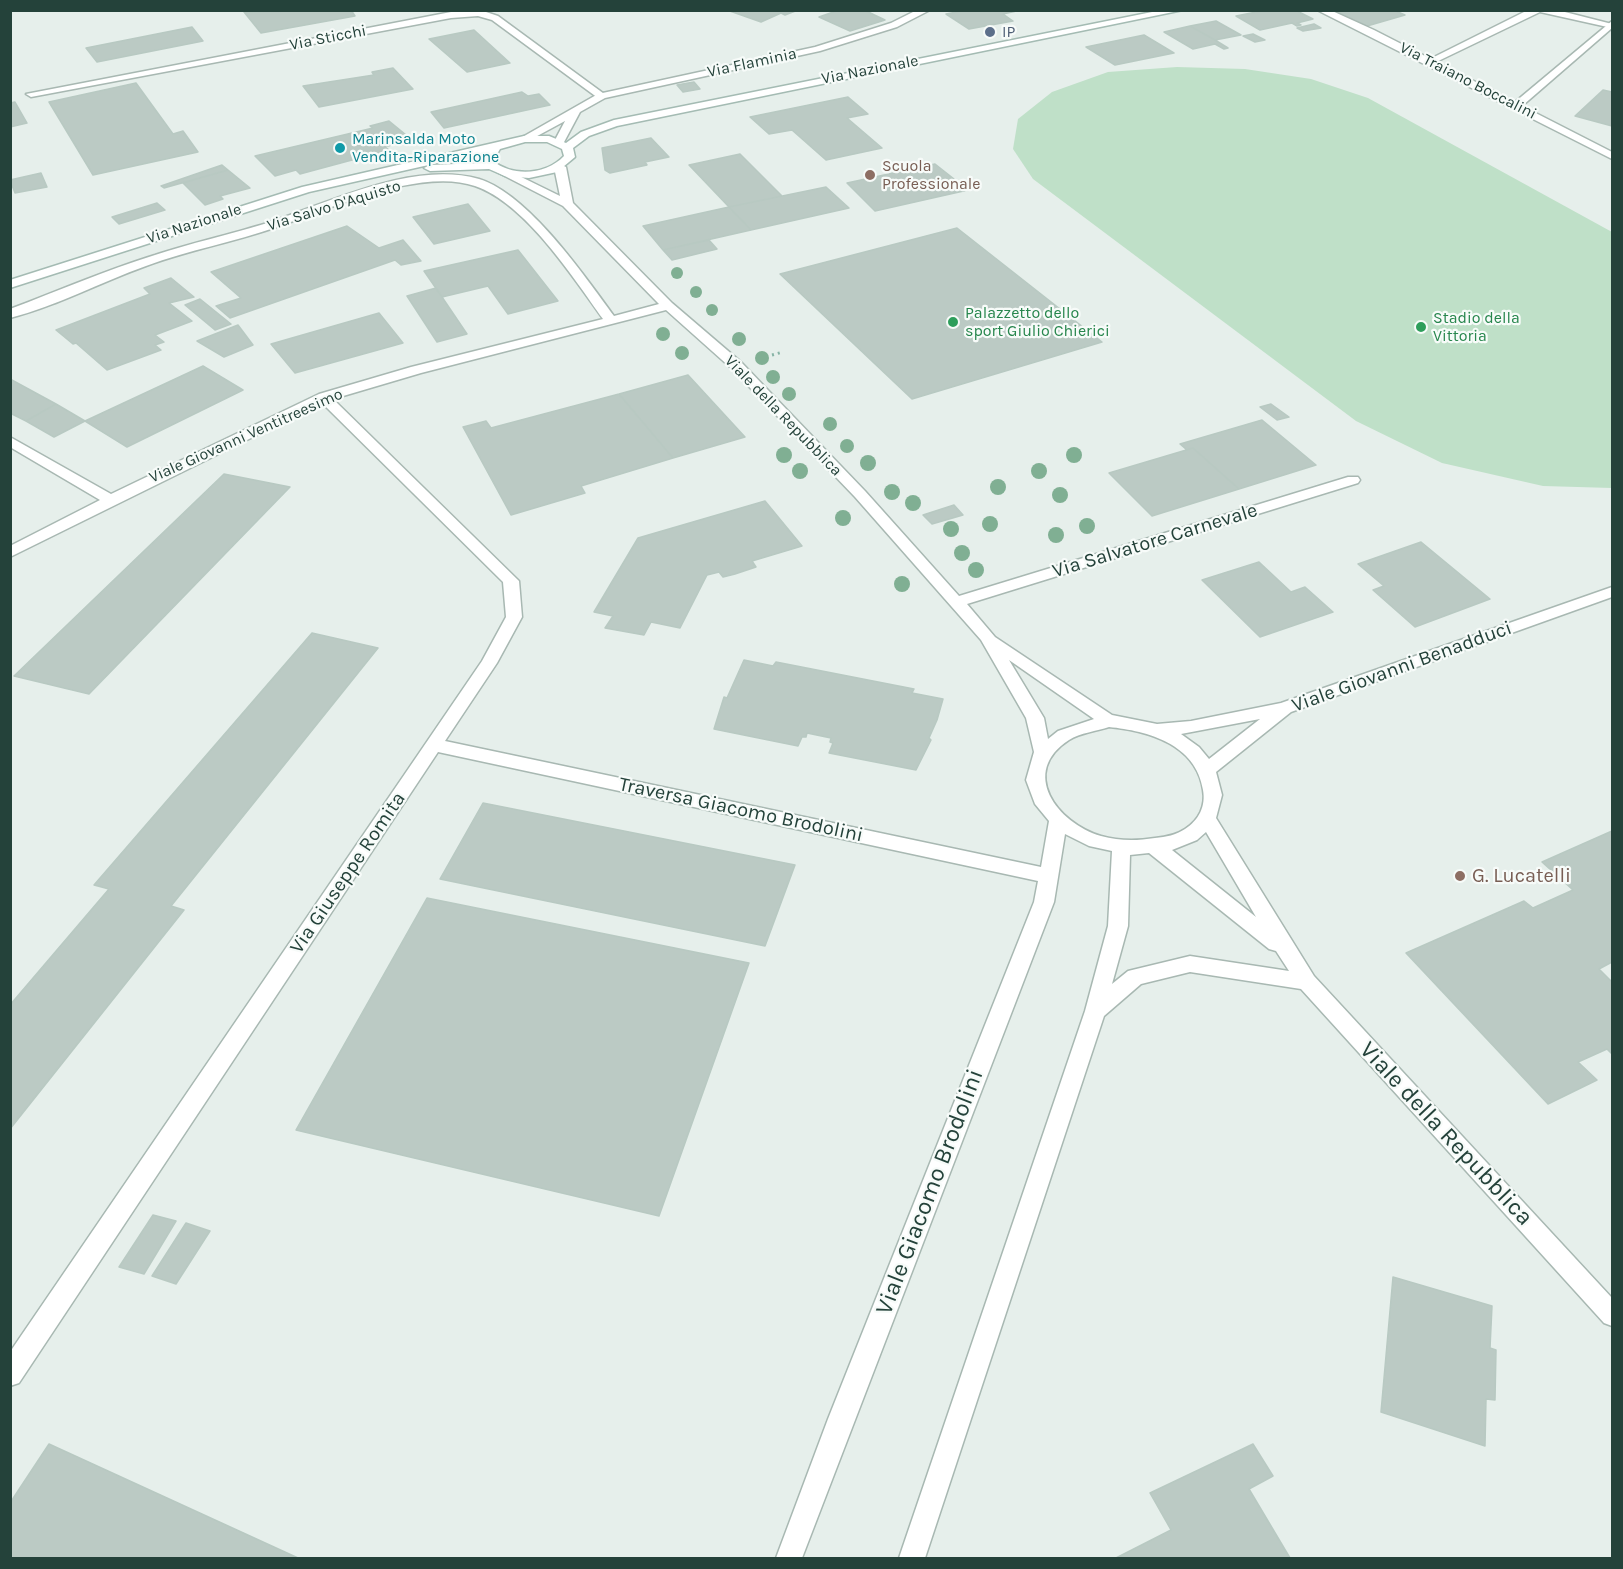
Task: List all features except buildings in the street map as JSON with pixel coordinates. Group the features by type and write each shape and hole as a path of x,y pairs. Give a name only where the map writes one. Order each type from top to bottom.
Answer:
{"street":[{"name":"Via Flaminia","path":"524,139 602,96 817,49 894,25 926,10"},
{"name":"Via Nazionale","path":"563,145 585,134 636,118 1179,10"},
{"name":"Via Traiano Boccalini","path":"1321,10 1517,105 1612,156"},
{"path":"1429,62 1536,10"},
{"path":"1544,10 1612,25"},
{"name":"Via Sticchi","path":"32,94 451,15 479,13 495,18 602,96"},
{"path":"1517,105 1612,25"},
{"path":"563,145 576,110"},
{"name":"Via Nazionale","path":"10,284 252,206 381,172 524,139"},
{"path":"524,139 563,145"},
{"path":"503,172 532,174 560,166 570,157 563,145"},
{"path":"491,166 487,157 496,147"},
{"name":"Via Nazionale","path":"381,172 491,166"},
{"name":"Viale della Repubblica","path":"491,166 567,204 668,306 736,365 987,637 1035,718 1042,751"},
{"path":"560,166 567,204"},
{"name":"Via Salvo D'Aquisto","path":"10,314 143,262 266,227 393,185 440,178 477,182 501,194 518,208 592,293 611,320"},
{"name":"Viale Giovanni Ventitreesimo","path":"10,552 111,500 324,398 416,370 668,306"},
{"name":"Via Giuseppe Romita","path":"10,1374 489,663 514,617 511,580 435,509 324,398"},
{"path":"10,441 111,500"},
{"name":"Via Salvatore Carnevale","path":"957,602 1353,480"},
{"name":"Viale Giovanni Benadduci","path":"1208,769 1285,708 1612,592"},
{"name":"Viale della Repubblica","path":"987,637 1108,721"},
{"path":"1157,730 1191,727 1285,708"},
{"path":"1108,721 1133,723 1157,730 1178,740 1195,753 1208,769 1213,786 1214,803 1207,819 1195,832 1178,842 1156,848 1121,849 1098,844 1075,834 1043,805 1036,786 1035,768 1042,751 1058,736 1081,726 1108,721"},
{"name":"Traversa Giacomo Brodolini","path":"434,745 1049,876"},
{"name":"Viale della Repubblica","path":"1207,819 1232,856 1284,949 1307,982 1612,1315"},
{"name":"Viale Giacomo Brodolini","path":"789,1558 841,1419 1044,902 1058,821"},
{"name":"Viale della Repubblica","path":"1156,848 1284,949"},
{"path":"912,1558 1095,1011 1118,926 1121,849"},
{"path":"1095,1011 1135,977 1190,964 1307,982"}],"green space":[{"name":"Stadio della Vittoria","path":"1177,67 1245,69 1311,79 1368,98 1612,232 1612,488 1543,486 1442,463 1356,421 1033,179 1013,149 1018,119 1052,92 1108,72"}],"place":[{"name":"IP","path":"990,32"},
{"name":"Marinsalda Moto Vendita-Riparazione","path":"340,148"},
{"name":"Scuola Professionale","path":"870,175"},
{"name":"Palazzetto dello sport Giulio Chierici","path":"953,322"},
{"name":"Stadio della Vittoria","path":"1421,327"},
{"name":"G. Lucatelli","path":"1460,876"}]}
